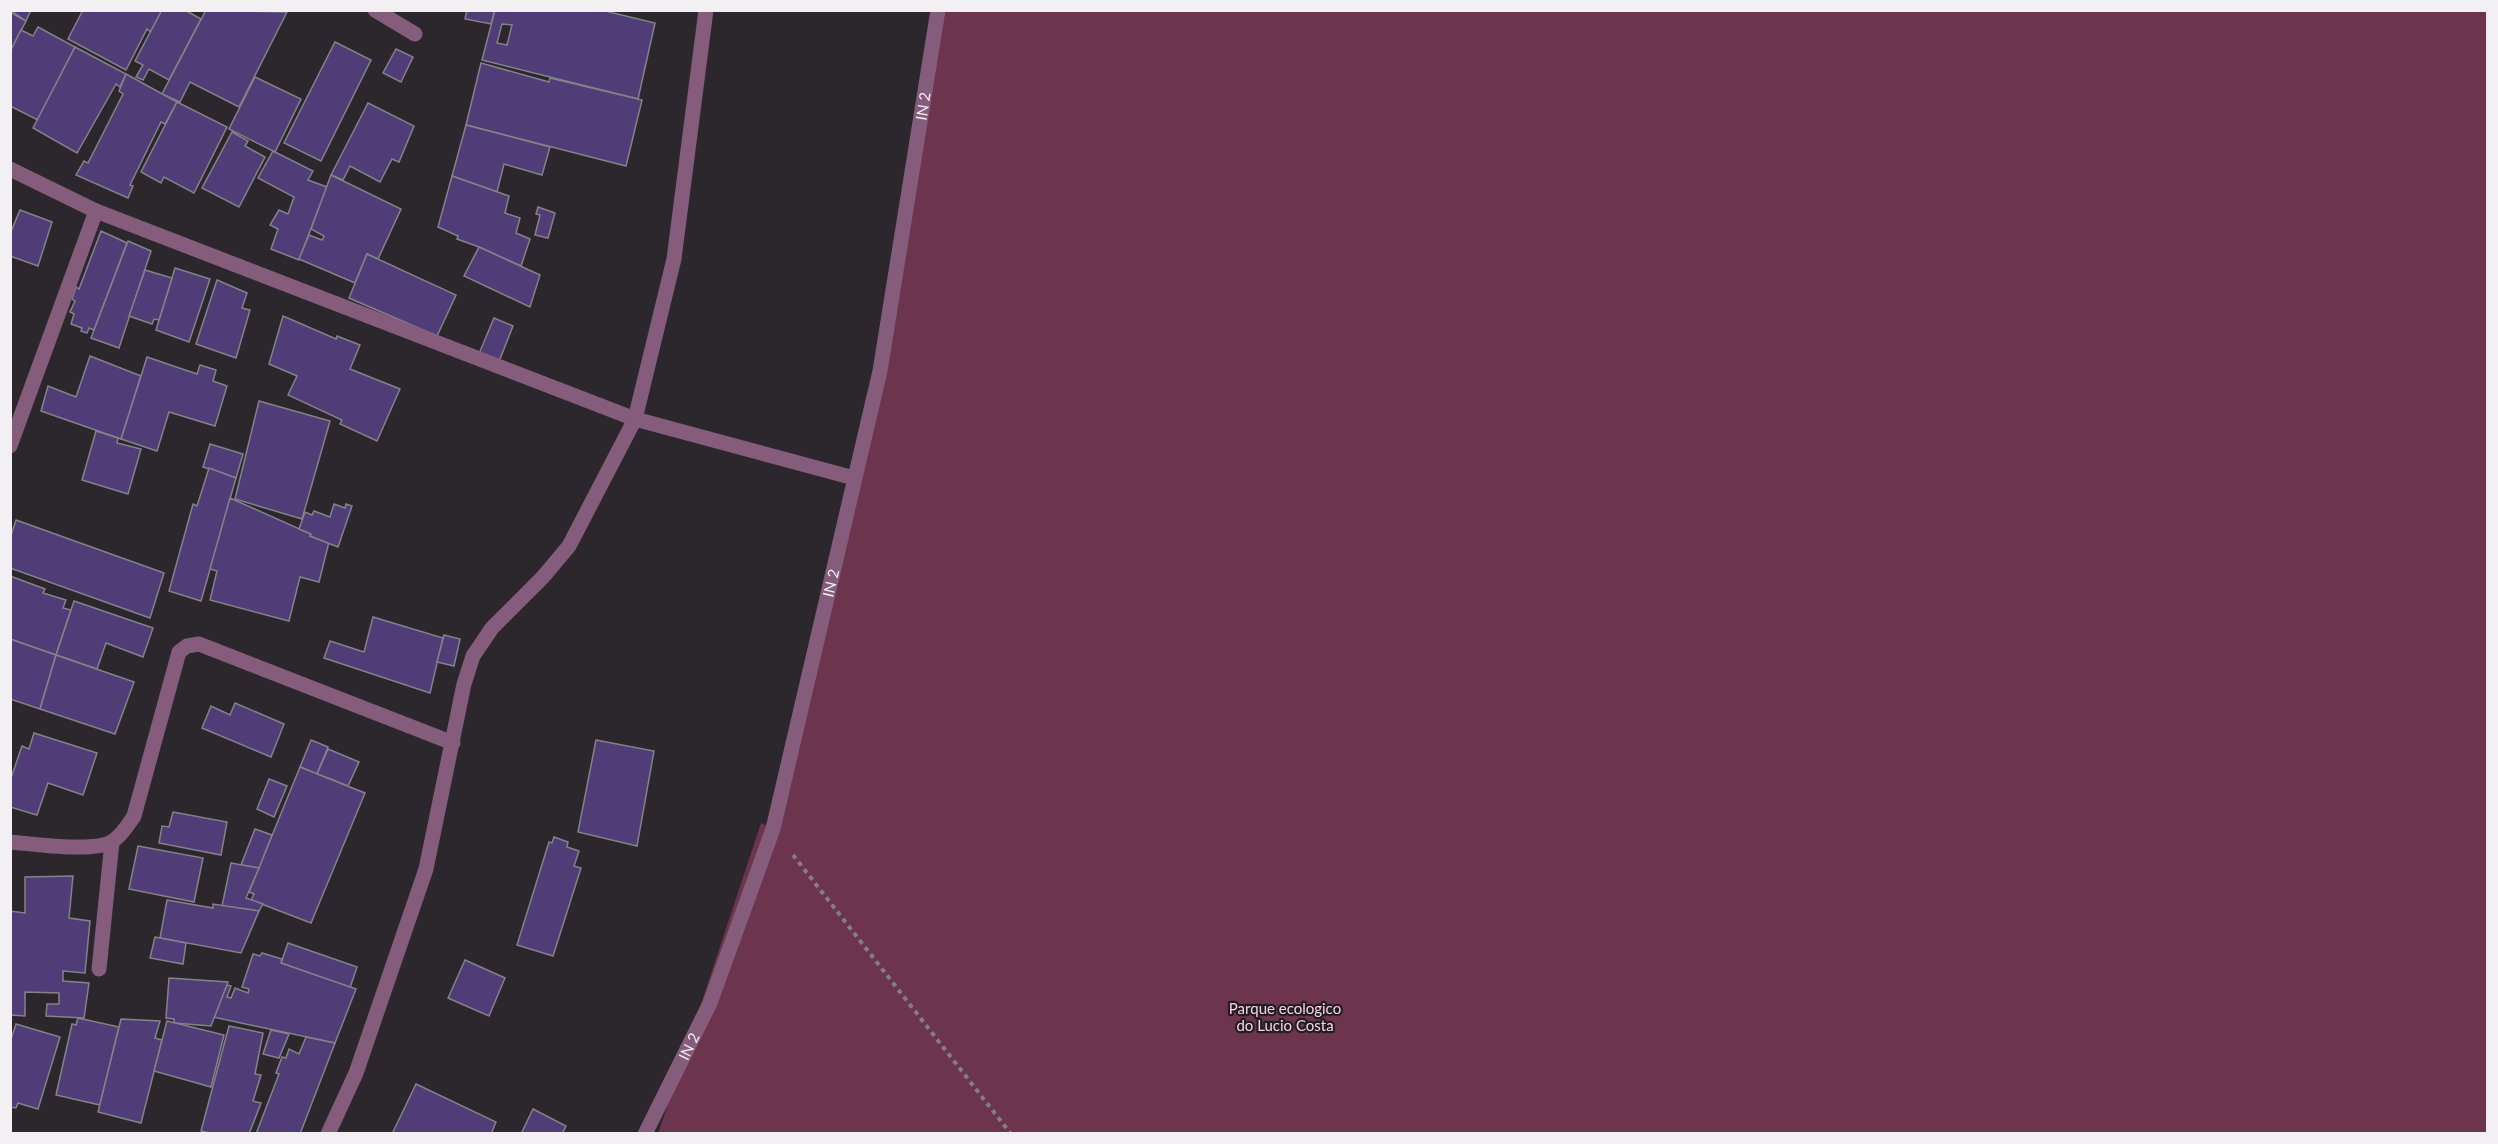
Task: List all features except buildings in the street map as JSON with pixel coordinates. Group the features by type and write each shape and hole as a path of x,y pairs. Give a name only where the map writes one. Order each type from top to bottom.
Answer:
{"street":[{"path":"375,10 415,34"},
{"path":"328,1134 356,1073 426,869 464,684 473,656 492,628 543,577 569,546 635,418 674,259 706,10"},
{"name":"IN 2","path":"645,1134 710,1003 773,829 880,371 938,10"},
{"path":"10,169 96,211 635,418 854,478"},
{"path":"10,446 96,211"},
{"path":"10,842 96,847 112,842 124,830 134,816 179,652 187,646 199,644 453,744"},
{"path":"99,969 112,842"}],"path":[{"path":"773,829 1011,1134"}],"green space":[{"name":"Parque ecologico do Lucio Costa","path":"938,11 2487,11 2487,1133 658,1134 761,823 773,829 854,478"}]}
